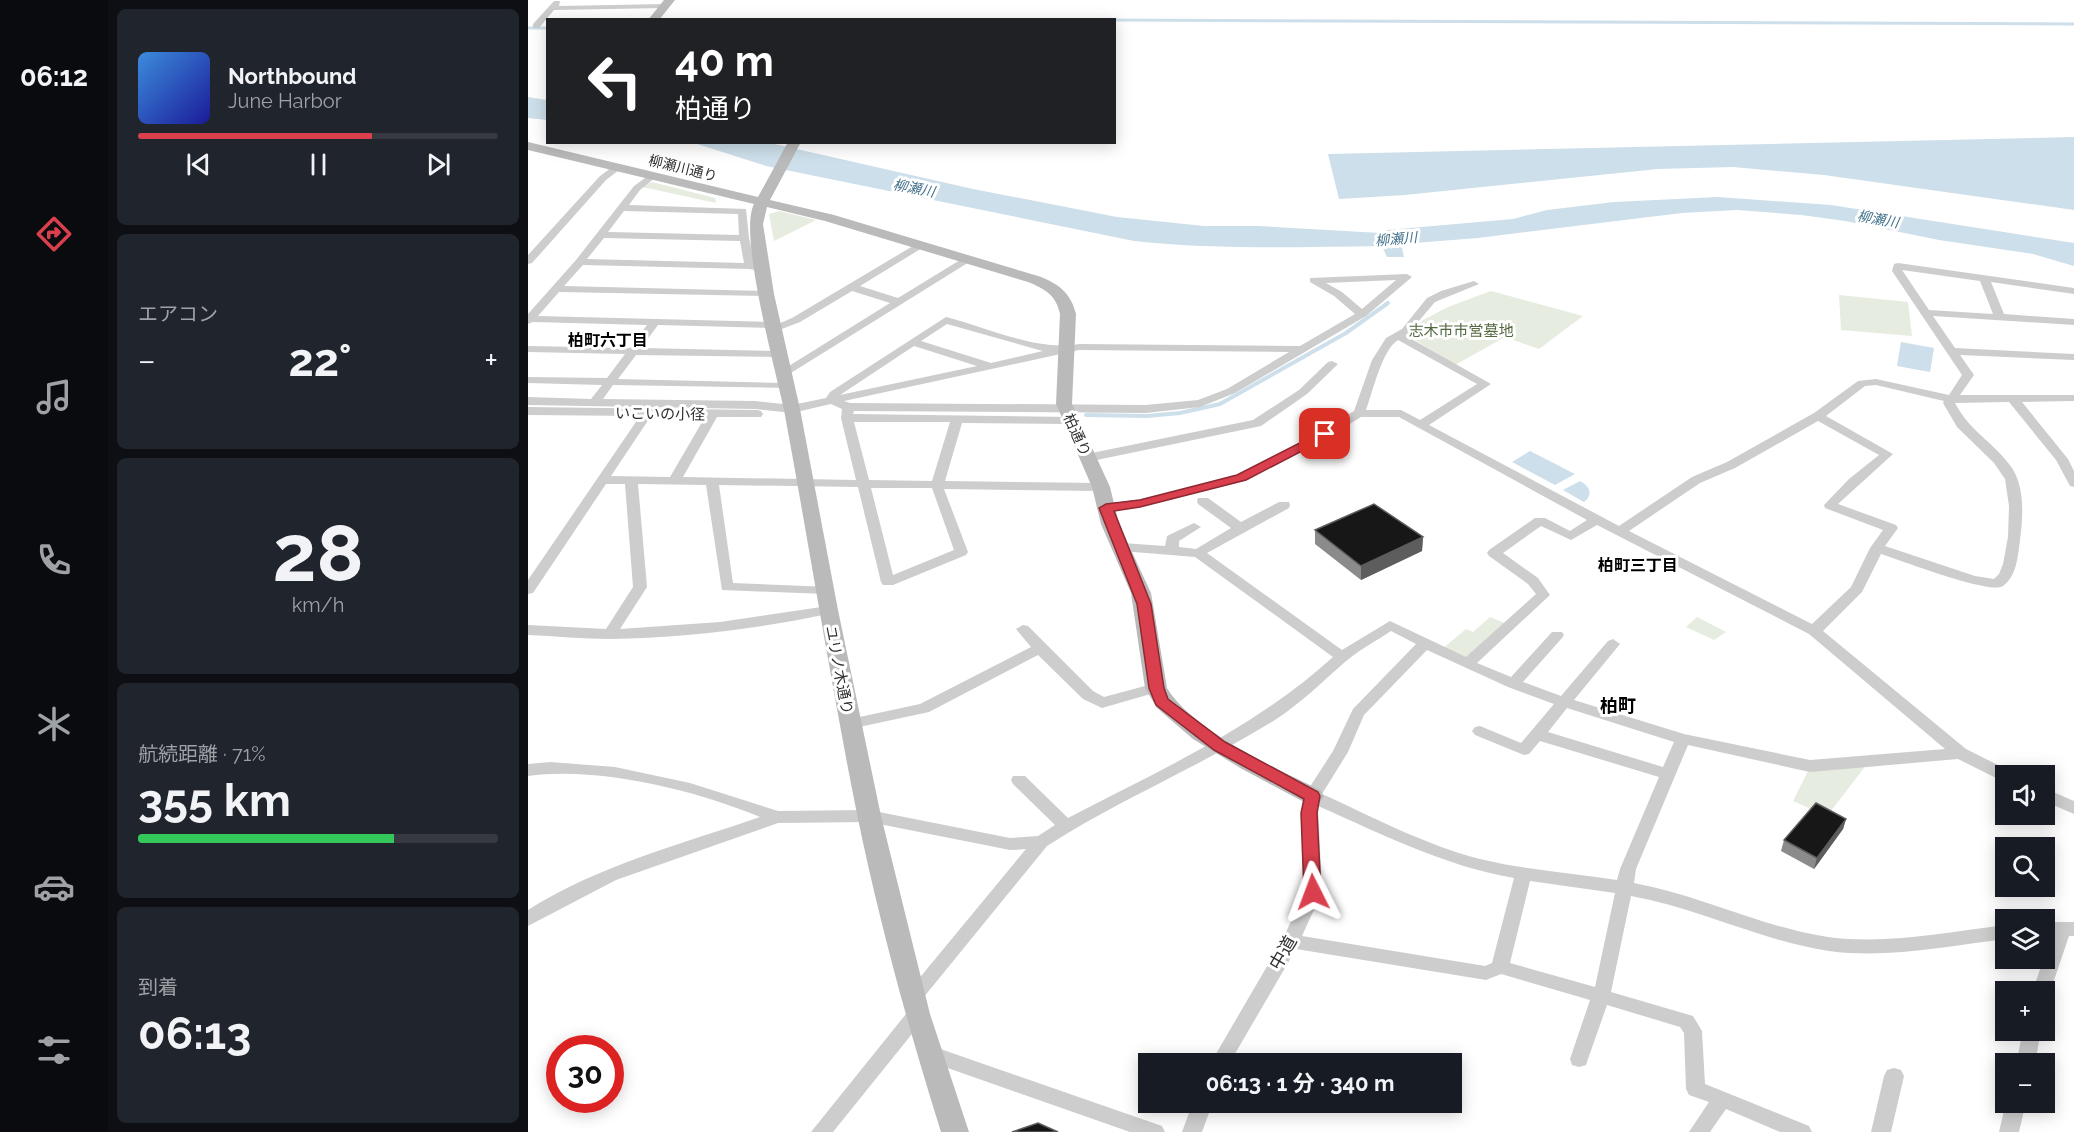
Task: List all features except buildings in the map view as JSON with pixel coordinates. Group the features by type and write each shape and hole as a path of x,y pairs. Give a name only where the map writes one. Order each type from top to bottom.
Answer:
{"street":[{"path":"532,26 559,0"},
{"path":"552,8 668,3"},
{"path":"655,18 668,3"},
{"path":"766,195 794,144"},
{"name":"柳瀬川通り","path":"528,146 652,176 766,195"},
{"path":"528,261 603,178 618,168"},
{"path":"529,320 580,262 638,188 652,176"},
{"name":"柏通り","path":"766,195 829,218 1034,279 1058,291 1066,304 1068,314 1063,395 1067,415 1101,488 1106,508 1144,604 1156,688 1161,701 1219,746 1312,796"},
{"name":"ユリノ木通り","path":"766,195 756,224 757,268 766,294 792,409 826,600 869,816 915,1006 955,1132"},
{"path":"580,262 757,268 744,238 743,211 622,208"},
{"path":"602,235 744,238"},
{"path":"529,320 656,321 773,327 796,320 922,245"},
{"path":"528,380 610,381 782,371 969,259"},
{"path":"1877,548 1973,580 1997,584 2006,576 2014,542 2013,484 2007,470 1957,422 1949,403 1968,375 1898,271 1898,266 2074,291"},
{"path":"1305,349 1079,347 1066,350 1043,348 946,320 834,394 831,400 848,412 957,419 1067,415 1104,407 1146,409 1200,403 1231,391 1305,349 1362,314 1407,277 1314,280 1338,294 1362,314"},
{"path":"1984,279 2000,317"},
{"path":"1359,413 1378,360 1390,340 1406,331 1431,300 1445,292 1474,284"},
{"path":"851,287 899,302"},
{"path":"555,289 766,294"},
{"path":"1929,314 2074,322"},
{"path":"594,403 656,321"},
{"path":"1397,335 1485,384 1422,424"},
{"path":"912,342 990,366"},
{"path":"528,349 633,351 782,371"},
{"name":"いこいの小径","path":"528,411 772,414 1066,350"},
{"path":"1952,351 2074,357"},
{"path":"1087,458 1257,423 1303,392 1332,364"},
{"path":"1619,532 1696,480 1731,465 1818,416 1862,383 1868,382 1950,399 2074,398"},
{"path":"2013,399 2062,459 2073,479"},
{"path":"528,401 763,406 792,409"},
{"path":"848,412 1067,415"},
{"path":"848,412 888,582 961,552 937,486 957,419"},
{"path":"1106,508 1140,503 1242,477 1325,434 1359,413 1401,414 1596,520 1814,631 1960,753 1995,770"},
{"path":"528,590 647,414"},
{"path":"675,480 712,415"},
{"path":"1814,631 1857,589 1877,548 1891,528 1830,505 1853,482 1887,454 1818,416"},
{"path":"603,480 1101,488"},
{"path":"610,634 640,586 631,480"},
{"path":"712,482 727,587 826,600"},
{"path":"1203,501 1240,528"},
{"path":"1198,553 1284,505"},
{"path":"1467,664 1544,595 1533,580 1494,552 1540,521 1571,536 1596,520"},
{"path":"1173,550 1172,539 1194,527"},
{"path":"1122,547 1198,553 1342,657"},
{"path":"528,630 610,634 672,630 796,617 826,600"},
{"path":"821,1132 1041,842 1066,826 1219,746 1270,716 1307,689 1342,657 1390,625 1467,664 1513,684 1683,739 1810,766 1960,753"},
{"path":"1023,629 1088,694 1102,703 1156,688"},
{"path":"1513,684 1557,635"},
{"path":"1425,643 1358,713 1340,752 1312,796 1428,847 1477,864 1523,875 1623,887 1668,897 1796,939 1853,946 1894,946 1995,933"},
{"path":"1480,730 1524,750 1613,644"},
{"path":"850,724 924,708 1040,648"},
{"path":"1536,734 1669,774"},
{"path":"1579,1059 1601,995 1628,869 1683,739"},
{"path":"528,770 551,766 571,766 632,777 755,807 777,816"},
{"path":"1019,780 1066,826"},
{"name":"中道","path":"1225,1053 1291,941 1313,892 1309,813 1312,796"},
{"path":"2055,799 2074,808"},
{"path":"528,919 553,903 610,875 777,816 869,816 1010,844 1041,842"},
{"path":"1500,967 1523,875"},
{"path":"2046,981 2069,929"},
{"path":"1291,941 1486,973 1500,967 1686,1021 1693,1031 1696,1089 1802,1132"},
{"path":"929,1053 1155,1132"},
{"path":"1881,1132 1894,1076"},
{"path":"1699,1132 1722,1099"},
{"path":"1192,1132 1199,1113"},
{"path":"2009,1132 2013,1113"}],"green space":[{"path":"652,182 715,198 716,203 642,187"},
{"path":"779,211 816,220 774,241 769,214"},
{"name":"志木市市営墓地","path":"1491,291 1583,316 1539,349 1505,337 1455,365 1410,337 1423,320 1448,307"},
{"path":"1839,295 1908,302 1912,336 1841,330"},
{"path":"1490,617 1509,625 1467,664 1441,650 1466,629 1473,632"},
{"path":"1697,617 1726,632 1714,640 1686,627"},
{"path":"1867,764 1827,816 1793,801 1810,767"}],"water":[{"path":"528,97 546,100 546,120 528,118"},
{"path":"2074,137 2074,210 1824,175 1733,167 1658,169 1405,195 1339,199 1328,154"},
{"name":"柳瀬川","path":"697,144 774,144 973,189 1117,217 1204,226 1258,226 1380,233 1387,230 1513,219 1547,210 1614,202 1718,197 1831,205 2074,243 2074,266 2033,254 1939,240 1845,221 1737,210 1682,213 1478,238 1401,244 1404,257 1387,257 1382,246 1258,247 1165,244 1134,241 766,166"},
{"path":"1901,342 1934,348 1930,372 1897,366"},
{"path":"1530,451 1575,474 1555,485 1512,462"},
{"path":"1580,481 1586,485 1590,493 1584,502 1563,490"}],"waterway":[{"path":"1116,20 2074,24"},
{"path":"528,28 546,28"},
{"path":"1086,415 1147,416 1180,413 1220,404 1346,333 1388,303"}],"district":[{"name":"柏町六丁目","path":"608,340"},
{"name":"柏町三丁目","path":"1638,565"},
{"name":"柏町","path":"1618,706"}],"route":[{"path":"1313,892 1309,813 1312,796 1243,761 1219,746 1161,701 1156,688 1141,592 1110,524 1106,508 1194,491 1242,477 1325,434"}]}
